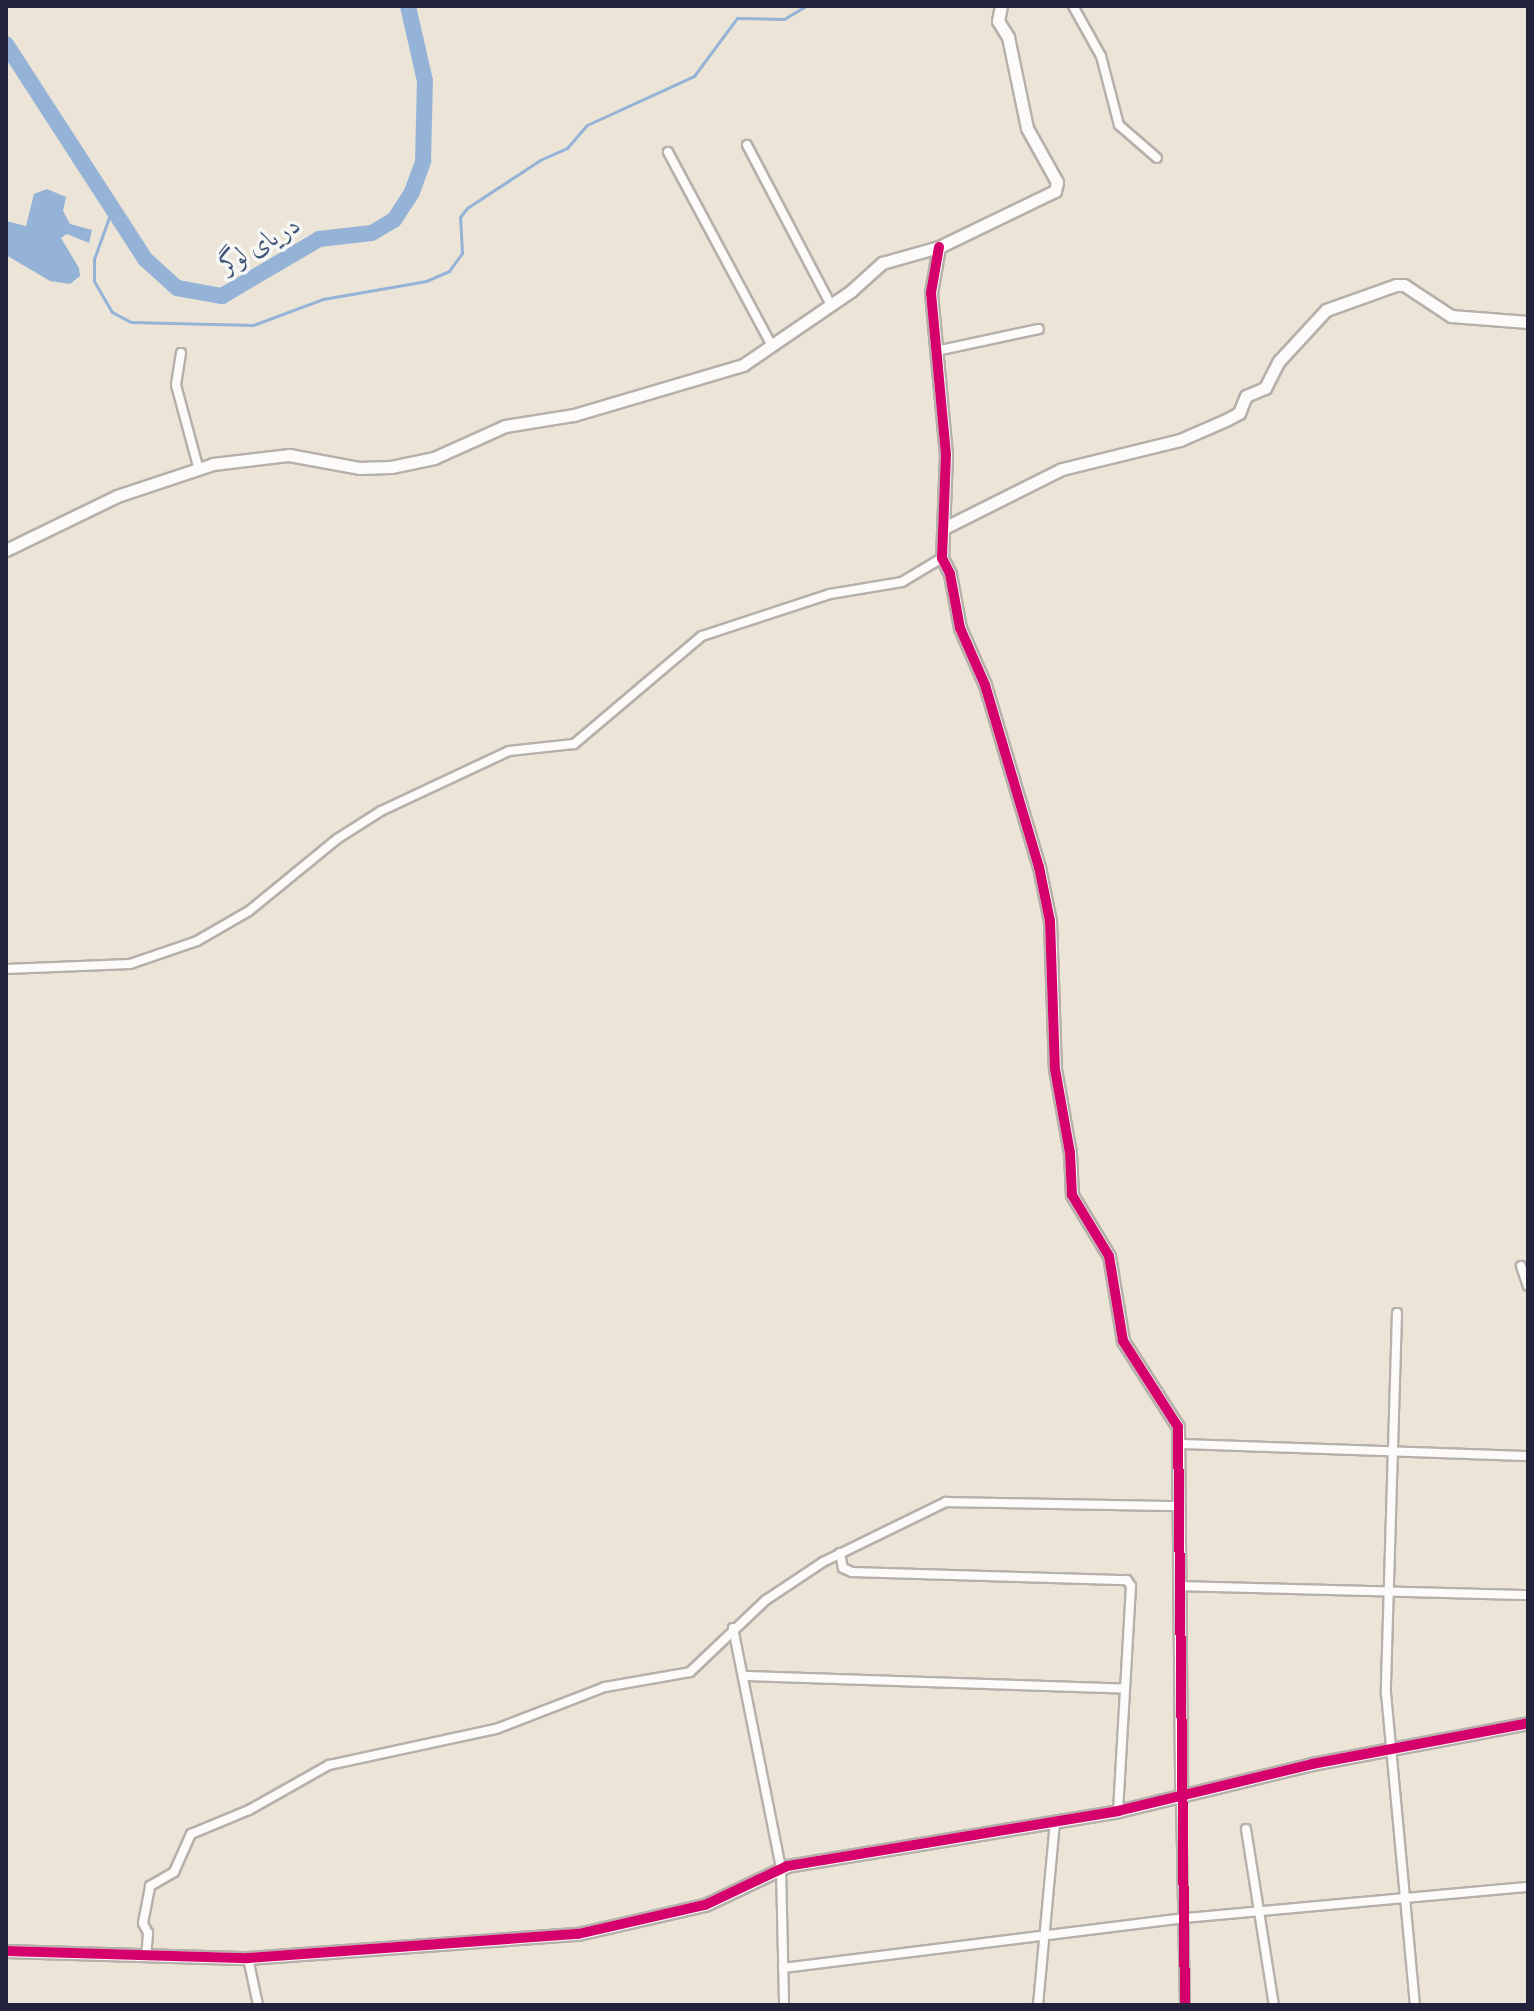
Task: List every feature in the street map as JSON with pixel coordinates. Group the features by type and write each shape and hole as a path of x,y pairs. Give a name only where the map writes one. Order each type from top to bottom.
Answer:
{"street":[{"path":"6,550 117,496 199,470 269,456 316,457 375,469 434,458 505,426 574,415 743,365 896,256 939,247 1057,187 1027,128 1008,37 998,21 1001,6"},
{"path":"1073,6 1101,56 1119,125 1157,158"},
{"path":"747,145 830,303"},
{"path":"668,152 771,344"},
{"path":"939,247 931,293 946,454 942,558 950,574 960,628 985,685 1039,867 1050,921 1055,1069 1070,1153 1072,1195 1109,1256 1123,1341 1178,1427 1185,2005"},
{"path":"944,528 1062,469 1180,440 1226,420 1239,413 1246,396 1265,388 1279,361 1326,310 1396,285 1404,285 1451,316 1528,322"},
{"path":"936,351 1039,329"},
{"path":"181,353 176,385 199,470"},
{"path":"6,969 130,964 197,941 249,911 381,811 509,751 574,744 702,636 830,594 902,582 942,558"},
{"path":"1521,1266 1528,1286"},
{"path":"1397,1313 1391,1447 1388,1751 1415,2005"},
{"path":"1180,1444 1391,1447 1528,1456"},
{"path":"146,1957 148,1933 143,1923 150,1886 174,1872 183,1846 199,1829 249,1810 329,1765 496,1729 605,1687 690,1672 766,1600 840,1553 946,1502 1179,1506"},
{"path":"840,1553 843,1568 852,1572 1127,1580 1131,1586 1118,1811"},
{"path":"1181,1586 1390,1589 1528,1595"},
{"path":"733,1628 781,1868 784,2005"},
{"path":"743,1676 1125,1689"},
{"path":"6,1951 248,1958 578,1934 705,1905 781,1868 1118,1811 1528,1723"},
{"path":"1038,2005 1055,1823"},
{"path":"1246,1829 1274,2005"},
{"path":"783,1968 1045,1939 1185,1918 1528,1887"},
{"path":"248,1958 258,2005"}],"water":[{"path":"47,189 66,197 63,211 70,224 92,230 89,243 67,234 61,238 79,268 80,276 70,284 50,281 6,255 6,221 26,226 34,194"}],"waterway":[{"name":"دریای لوگر","path":"6,44 145,259 177,288 222,296 319,239 372,233 394,220 412,192 423,161 425,81 408,6"},
{"path":"111,212 94,259 94,281 112,312 131,322 253,325 323,299 426,281 449,271 462,253 460,217 467,208 540,160 567,148 587,125 694,76 737,18 784,19 806,6"}],"cycle path":[{"path":"939,247 931,293 946,454 942,558 950,574 960,628 985,685 1039,867 1050,921 1055,1069 1070,1153 1072,1195 1109,1256 1123,1341 1178,1427 1185,2005"},
{"path":"6,1951 248,1958 578,1934 705,1905 787,1866 1118,1811 1312,1764 1528,1723"}]}
